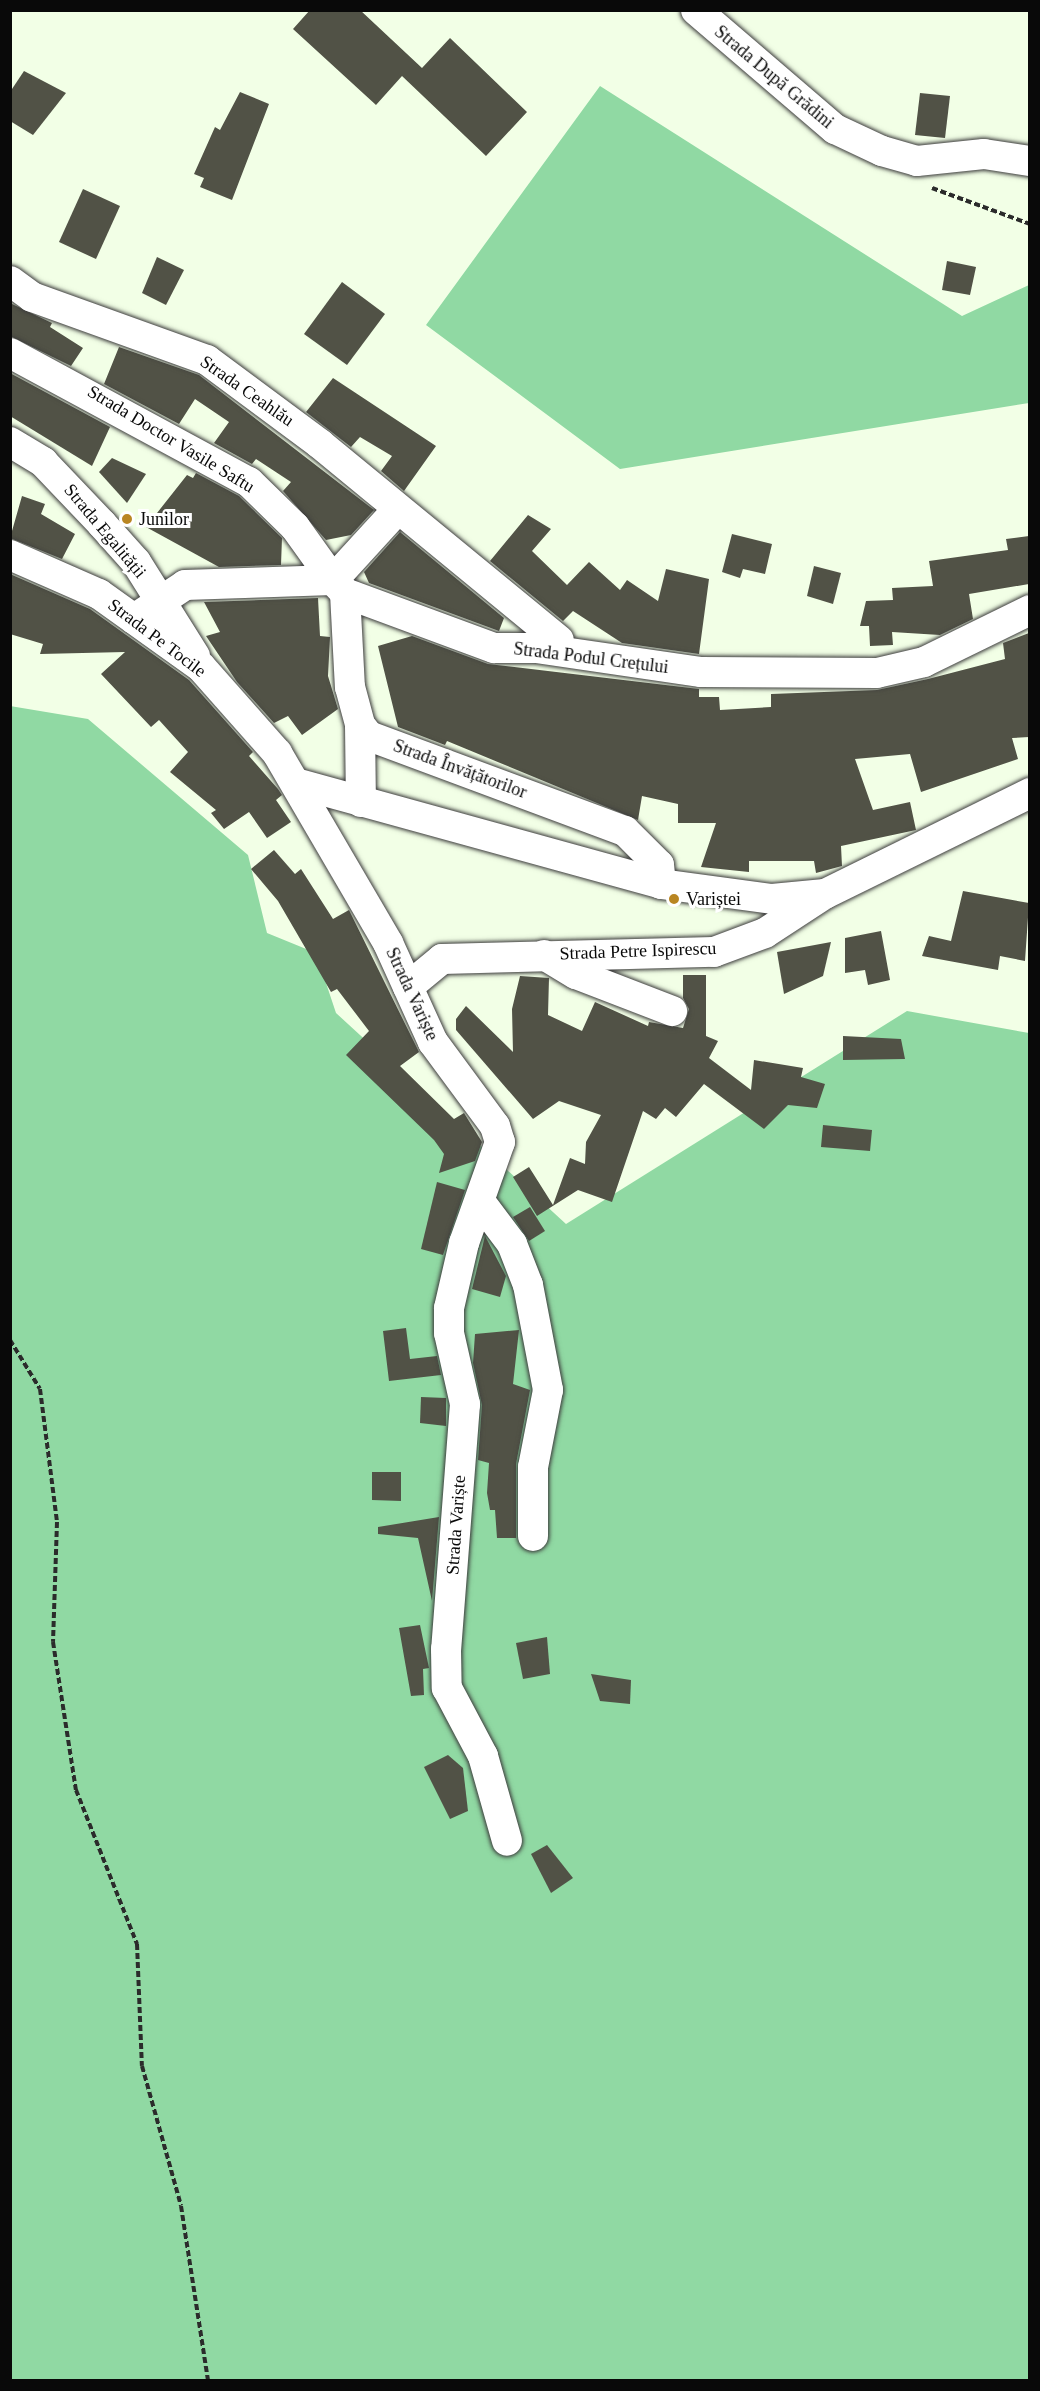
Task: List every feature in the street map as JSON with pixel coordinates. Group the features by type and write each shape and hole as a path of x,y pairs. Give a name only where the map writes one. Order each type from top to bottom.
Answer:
{"street":[{"name":"Strada După Grădini","path":"696,10 835,129 882,151 917,161 984,153 1029,160"},
{"name":"Strada Ceahlău","path":"10,281 32,297 207,360 398,508 559,640"},
{"name":"Strada Doctor Vasile Saftu","path":"10,353 249,482 295,526 339,587"},
{"name":"Strada Egalității","path":"10,442 67,486 136,562 201,666"},
{"path":"361,802 360,725 350,687 339,587 398,508"},
{"name":"Strada Pe Tocile","path":"10,555 99,594 201,666 299,784"},
{"name":"Strada Podul Crețului","path":"134,619 158,598 186,585 339,587 494,648 536,648 738,674 898,670 1029,610"},
{"name":"Strada Învățătorilor","path":"360,725 378,739 626,831 659,865 661,884"},
{"path":"299,784 661,884 772,899 825,894 1028,795"},
{"name":"Strada Variște","path":"299,784 408,987 441,1056 495,1126 500,1142 482,1204 464,1244 449,1308 449,1333 465,1404 447,1688 483,1756 507,1842"},
{"name":"Strada Petre Ispirescu","path":"408,987 442,960 544,955 714,952 765,933 825,894"},
{"name":"Strada Petre Ispirescu","path":"544,955 576,974 672,1011"},
{"path":"482,1204 512,1244 528,1285 548,1390 533,1467 533,1536"}],"path":[{"path":"10,1340 39,1389 57,1522 53,1642 76,1790 136,1944 142,2066 181,2206 208,2380"}],"green space":[{"path":"600,86 962,316 1029,285 1029,403 620,469 426,325"},
{"path":"10,706 88,719 248,855 267,933 316,953 336,1013 566,1224 907,1011 1029,1033 1029,2380 11,2380"}],"building":[{"path":"310,10 360,10 422,68 450,38 527,112 486,156 402,76 376,105 293,29"},
{"path":"24,71 66,93 33,135 10,121 10,92"},
{"path":"240,92 269,104 232,200 200,187 204,178 194,174 215,127 220,130"},
{"path":"920,93 950,96 945,138 915,135"},
{"path":"83,189 120,206 96,259 59,242"},
{"path":"157,257 184,270 166,305 142,293"},
{"path":"947,261 976,267 970,295 942,290"},
{"path":"342,282 385,314 347,365 304,334"},
{"path":"10,303 52,323 50,327 83,348 71,366 10,336"},
{"path":"119,347 199,375 374,510 351,535 326,540 283,491 291,482 256,459 252,464 214,443 229,422 195,399 179,424 104,384"},
{"path":"10,373 110,427 92,466 10,416"},
{"path":"333,378 436,446 404,491 381,471 392,456 360,437 351,447 306,412"},
{"path":"112,458 146,474 127,503 99,472"},
{"path":"196,473 239,496 282,538 281,565 219,567 146,527 187,475 193,478"},
{"path":"22,496 45,504 41,514 75,534 62,559 10,538"},
{"path":"528,515 551,529 532,551 567,585 589,562 620,590 627,580 658,601 666,569 709,579 699,654 622,643 573,611 563,621 490,561"},
{"path":"400,532 504,618 499,631 369,583 364,572"},
{"path":"732,534 772,544 765,574 743,569 740,578 722,572"},
{"path":"1029,536 1029,584 969,594 973,619 940,635 892,632 893,645 870,646 869,626 860,626 866,601 893,600 892,588 933,586 929,561 1008,550 1006,539"},
{"path":"814,566 841,573 833,604 807,596"},
{"path":"10,574 90,609 189,680 253,752 249,756 282,795 276,800 291,822 267,838 249,812 224,829 211,813 216,810 170,772 188,752 159,720 151,727 101,674 125,652 40,654 43,644 10,634"},
{"path":"318,598 320,636 330,637 328,676 338,709 302,735 288,716 274,723 237,682 206,636 220,632 204,602"},
{"path":"1029,633 1029,737 1012,738 1018,759 921,792 910,754 855,759 873,810 910,802 916,830 841,846 842,866 816,873 814,861 749,861 749,872 701,867 716,823 678,823 678,804 642,796 638,820 447,741 445,745 398,727 378,646 412,636 488,664 699,689 699,697 719,697 720,710 771,707 771,694 877,690 928,679 1005,659 1003,643"},
{"path":"274,850 295,874 301,869 333,919 349,910 419,1052 400,1066 454,1119 464,1113 482,1142 475,1161 439,1173 444,1154 434,1140 346,1055 369,1031 337,989 331,992 278,901 251,869"},
{"path":"963,891 1029,903 1025,961 1000,956 998,970 922,956 929,936 951,941"},
{"path":"881,931 890,980 868,985 865,970 845,973 845,938"},
{"path":"831,942 823,976 784,994 777,952"},
{"path":"683,975 706,975 706,1036 718,1041 709,1058 751,1090 754,1060 803,1068 801,1077 825,1084 817,1108 788,1105 764,1129 704,1084 676,1117 665,1108 656,1119 643,1111 612,1202 578,1190 537,1216 513,1177 529,1167 553,1205 570,1158 585,1164 586,1142 601,1115 559,1101 533,1119 456,1030 456,1019 466,1006 513,1052 512,1009 520,976 549,978 548,1015 582,1031 595,1002 648,1026 649,1022 683,1028 689,1009 683,998"},
{"path":"843,1036 901,1039 905,1059 843,1060"},
{"path":"823,1125 872,1130 870,1151 821,1147"},
{"path":"437,1182 465,1190 443,1255 421,1249"},
{"path":"530,1207 545,1231 529,1241 513,1217"},
{"path":"485,1236 506,1276 500,1297 472,1289"},
{"path":"406,1328 410,1359 437,1356 441,1375 389,1381 383,1331"},
{"path":"519,1330 513,1384 530,1390 516,1464 516,1538 497,1538 495,1510 490,1510 487,1493 489,1463 478,1460 482,1405 473,1363 475,1334"},
{"path":"421,1397 446,1398 446,1426 420,1423"},
{"path":"372,1472 401,1472 401,1501 372,1500"},
{"path":"439,1517 432,1601 418,1538 378,1534 378,1527"},
{"path":"420,1625 429,1668 423,1669 424,1695 411,1696 399,1628"},
{"path":"547,1637 550,1674 523,1679 516,1643"},
{"path":"591,1674 631,1680 630,1704 600,1701"},
{"path":"448,1755 463,1768 468,1811 450,1819 424,1767"},
{"path":"547,1845 573,1878 551,1893 531,1854"}],"place":[{"name":"Junilor","path":"127,519"},
{"name":"Variștei","path":"674,899"}]}
